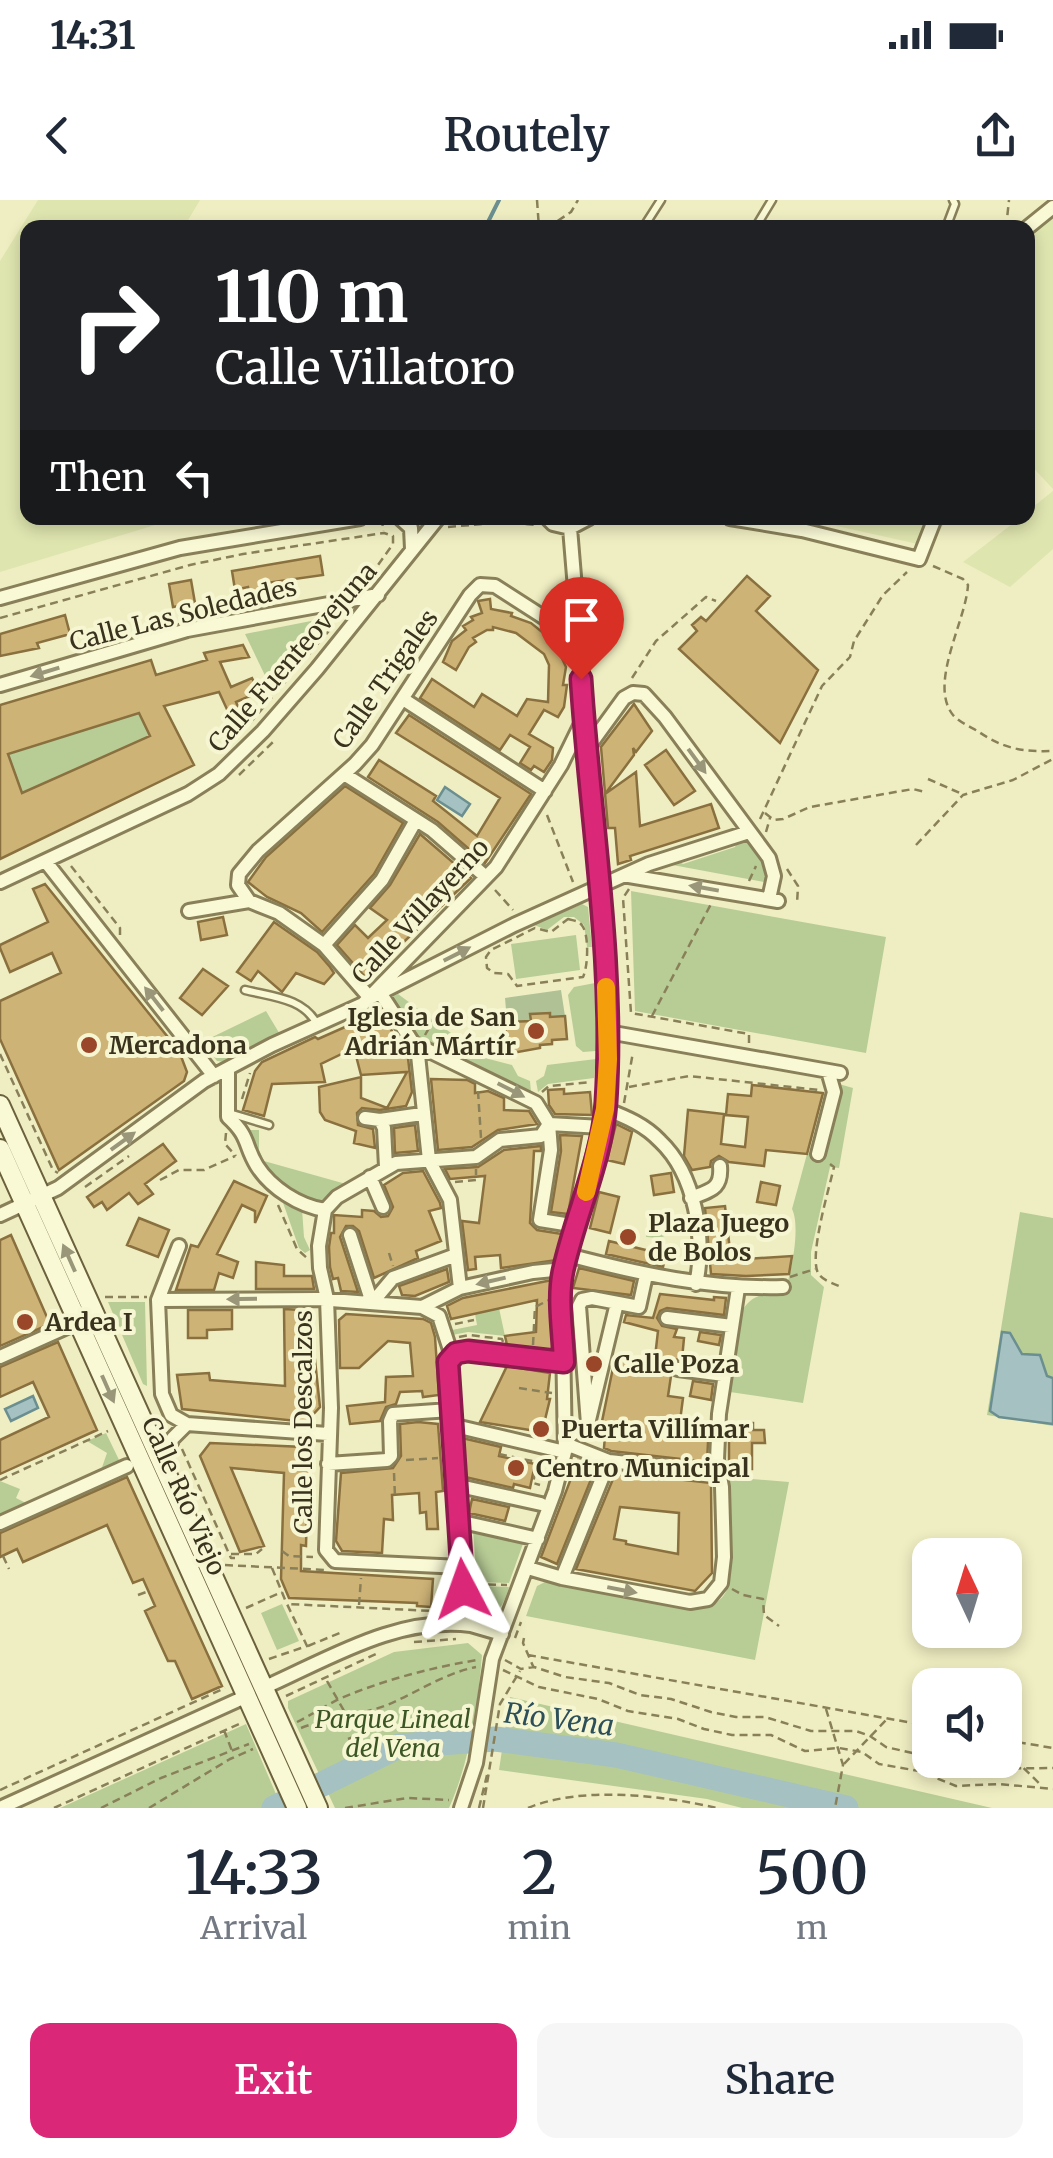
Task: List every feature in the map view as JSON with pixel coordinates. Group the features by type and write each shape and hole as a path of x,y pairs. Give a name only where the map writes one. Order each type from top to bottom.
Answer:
{"main road":[{"name":"Calle Río Viejo","path":"0,1105 78,1322 255,1692"},
{"name":"Calle Río Viejo","path":"0,1149 34,1200 137,1411 255,1692 297,1808"},
{"name":"Calle Río Viejo","path":"275,1752 318,1808"}],"street":[{"path":"0,598 180,548 318,525"},
{"path":"408,525 412,550"},
{"name":"Calle Fuenteovejuna","path":"0,882 188,794 219,774 264,731 432,525"},
{"path":"557,525 576,525"},
{"path":"772,525 919,560 932,525"},
{"path":"458,1805 486,1767 484,1711 492,1662 538,1539 566,1445 562,1298 566,1262 605,1109 608,1032 570,528"},
{"name":"Calle Trigales","path":"249,901 238,885 239,874 258,851 372,745 470,595 485,583 579,640"},
{"name":"Calle Las Soledades","path":"0,685 187,630 378,595"},
{"path":"587,749 628,696 644,694 653,701 774,868 774,900 629,876"},
{"path":"403,699 545,790"},
{"name":"Calle Villayerno","path":"0,1215 34,1200 214,1076 375,996 378,985 510,848 584,718"},
{"path":"344,774 432,830 486,877"},
{"path":"324,945 382,880 416,820"},
{"path":"375,996 526,926 599,886 650,864 749,832"},
{"path":"46,862 214,1076"},
{"path":"189,912 249,901 279,913 324,945 417,1044 536,1103 549,1124 551,1150 540,1220 577,1226"},
{"path":"608,1032 830,1075 834,1092 818,1154"},
{"path":"417,1044 429,1160 450,1200 460,1288"},
{"path":"228,1069 233,1114 228,1117 246,1136 257,1166 272,1184 311,1208 325,1210 337,1196 396,1162 480,1154 500,1140 541,1136 549,1124"},
{"path":"605,1109 622,1115 662,1142 676,1162 692,1200 700,1253 696,1284"},
{"path":"365,1118 380,1120 422,1114"},
{"path":"380,1120 386,1166"},
{"path":"549,1124 602,1126"},
{"path":"692,1200 716,1189 721,1182 720,1166"},
{"path":"370,1177 383,1208"},
{"name":"Calle los Descalzos","path":"325,1210 319,1246 327,1299 330,1408 325,1542 332,1560 461,1567"},
{"path":"350,1236 372,1303"},
{"name":"Calle Río Viejo","path":"179,1246 153,1297 162,1394 171,1416 187,1424"},
{"path":"372,1303 393,1278 456,1255"},
{"path":"422,1307 460,1288 566,1262 696,1284 784,1287"},
{"path":"588,1424 579,1306 587,1298 639,1307 646,1274"},
{"path":"528,1568 690,1602 708,1600 718,1588 724,1557 719,1414 738,1288"},
{"path":"153,1297 327,1299 422,1307 439,1316 452,1356 447,1369 448,1415 468,1632"},
{"path":"566,1445 588,1424 617,1303"},
{"path":"667,1318 732,1326"},
{"path":"0,1357 78,1322"},
{"path":"452,1356 468,1351 564,1362"},
{"path":"678,1369 724,1375"},
{"name":"Calle Río Viejo","path":"137,1411 149,1413 159,1408 162,1394"},
{"path":"328,1464 387,1460 392,1456 393,1414 448,1415 566,1445 608,1461 720,1473"},
{"path":"160,1463 173,1438 187,1424 328,1434"},
{"path":"562,1578 608,1461"},
{"path":"0,1524 127,1466"},
{"path":"455,1485 541,1504"},
{"path":"458,1521 538,1539"},
{"path":"0,1808 374,1638 447,1618 468,1632 502,1634"}],"lane":[{"path":"245,990 307,1008 317,1025"},
{"path":"233,1114 268,1125"}],"path":[{"path":"560,220 571,212 578,200"},
{"path":"383,525 384,533"},
{"path":"454,526 467,525"},
{"path":"0,618 190,565 384,533 393,536 393,544 358,588"},
{"path":"749,832 763,813 822,686 850,656 854,641 884,594 919,560 963,579 968,586 944,684 954,717 998,745 1023,752 1053,750"},
{"path":"628,696 642,660 656,642 706,597 716,601"},
{"path":"249,724 332,627"},
{"path":"916,845 964,795 1014,780 1053,759"},
{"path":"928,778 964,795"},
{"path":"763,813 783,820 810,807 912,789 925,792"},
{"path":"542,810 554,828 576,890"},
{"path":"486,877 526,926 551,932 568,919 579,923 584,930 586,975 517,986 508,974 487,968 486,957 492,950 526,926"},
{"path":"637,889 630,888 624,898 631,1013 748,1034 750,1057"},
{"path":"651,1018 712,902"},
{"path":"622,1115 639,1016"},
{"path":"417,1044 433,1021"},
{"path":"0,1054 58,1174"},
{"path":"233,1114 250,1072"},
{"path":"443,1184 476,1180 480,1154 480,1075"},
{"path":"628,1088 689,1076 825,1091 830,1075"},
{"path":"536,1103 536,1097 549,1086 598,1081"},
{"path":"86,1186 129,1156"},
{"path":"160,1180 179,1170 204,1170 235,1156"},
{"path":"834,1167 816,1252 817,1269 838,1286"},
{"path":"272,1184 296,1249 320,1268"},
{"path":"784,1287 790,1276 817,1269"},
{"path":"103,1298 153,1297"},
{"path":"533,1358 534,1307 562,1298"},
{"path":"444,1327 474,1320"},
{"path":"614,1355 678,1369"},
{"path":"519,1388 553,1394 554,1382"},
{"path":"0,1480 110,1430"},
{"path":"180,1442 232,1556"},
{"path":"540,1451 534,1483 544,1486"},
{"path":"499,1454 538,1462"},
{"path":"396,1497 394,1461 448,1457"},
{"path":"224,1557 256,1554 262,1549"},
{"path":"282,1551 289,1556 314,1557"},
{"path":"3,1556 9,1569"},
{"path":"225,1565 232,1579"},
{"path":"271,1567 306,1646"},
{"path":"359,1608 361,1572"},
{"path":"287,1604 447,1618 447,1584 442,1576"},
{"path":"474,1584 512,1585 509,1595"},
{"path":"718,1588 764,1598 764,1615 779,1626"},
{"path":"138,1596 149,1591"},
{"path":"245,1608 282,1592"},
{"path":"265,1653 272,1660 342,1632"},
{"path":"405,1644 468,1632"},
{"path":"524,1638 534,1667"},
{"path":"290,1692 386,1650"},
{"path":"528,1654 912,1723"},
{"path":"299,1722 337,1700 430,1668 508,1661 521,1669 534,1667 711,1712 736,1717 765,1716 811,1731 842,1729 912,1753"},
{"path":"295,1730 386,1704 460,1670 492,1662 538,1688 678,1719 704,1730 771,1735 805,1751 856,1751 879,1764 919,1771 956,1786 999,1784 1053,1789"},
{"path":"483,1807 486,1767 502,1698 521,1669"},
{"path":"327,1681 348,1717"},
{"path":"0,1790 224,1689 227,1684"},
{"path":"825,1708 843,1765 835,1808"},
{"path":"340,1717 365,1732"},
{"path":"843,1765 886,1718"},
{"path":"348,1739 382,1725"},
{"path":"54,1808 226,1730 234,1757"},
{"path":"1022,1743 1053,1748"},
{"path":"100,1808 161,1778 248,1744"},
{"path":"149,1808 234,1757 275,1752"},
{"path":"1024,1769 1053,1768"},
{"path":"1024,1769 1044,1787"},
{"path":"528,1808 553,1797 577,1795 717,1808"},
{"path":"345,1808 408,1798 458,1805"}],"green space":[{"path":"38,200 200,200 188,220 26,220"},
{"path":"1053,217 1053,489 1035,470 1035,234"},
{"path":"20,229 20,525 155,525 0,572 0,261"},
{"path":"1053,491 1053,549 1010,587 963,562 1011,525 1035,525 1035,505"},
{"path":"832,525 943,525 931,547"},
{"path":"316,620 323,633 273,692 245,634"},
{"path":"139,713 150,737 22,793 8,754"},
{"path":"746,838 763,857 764,882 667,864 677,860 683,864 735,847 738,840"},
{"path":"631,891 886,937 866,1053 635,1011"},
{"path":"582,904 588,907 592,947 587,947 584,925 574,917 564,917 547,930 534,925"},
{"path":"576,935 580,970 516,979 511,944"},
{"path":"595,983 596,1051 583,1052 576,1046 568,995 574,987"},
{"path":"561,990 565,1016 531,1014 531,1021 507,1022 505,998"},
{"path":"398,994 485,1058 512,1065 518,1076 530,1081 531,1092 416,1035 392,997"},
{"path":"266,1011 281,1036 225,1062 217,1061 202,1042"},
{"path":"596,1059 594,1078 548,1084 538,1092 536,1081 544,1076 547,1065"},
{"path":"839,1084 853,1088 839,1168 830,1167 811,1252 811,1275 824,1287 803,1403 730,1392 733,1342 742,1311 751,1300 765,1294 783,1295 786,1287 795,1239 792,1209 807,1154 825,1154"},
{"path":"248,1130 259,1130 259,1150 264,1161 346,1184 319,1203 293,1193 273,1177 259,1155"},
{"path":"281,1197 302,1209 304,1237 310,1250 305,1253 299,1248"},
{"path":"1020,1212 1053,1218 1053,1426 987,1415"},
{"path":"664,1214 677,1218 674,1232 660,1238 646,1237 650,1219"},
{"path":"108,1302 145,1302 147,1386 143,1384"},
{"path":"499,1308 505,1336 468,1332 452,1335 452,1330 477,1325 475,1314"},
{"path":"106,1433 121,1464 100,1473 107,1453 87,1441"},
{"path":"729,1477 789,1482 755,1660 526,1616 537,1586 547,1581 690,1609 717,1602 726,1592 730,1578"},
{"path":"0,1481 20,1489 16,1498 30,1505 0,1518"},
{"path":"473,1530 524,1541 509,1583 477,1582"},
{"path":"477,1586 509,1587 500,1608 486,1615 480,1614"},
{"path":"282,1604 299,1641 277,1650 261,1613"},
{"name":"Parque Lineal del Vena","path":"468,1643 482,1655 478,1693 468,1752 449,1808 335,1808 288,1701 394,1652"},
{"path":"510,1697 992,1808 742,1808 707,1799 499,1770"},
{"name":"Parque Lineal del Vena","path":"246,1724 282,1808 60,1808"}],"water":[{"path":"445,787 470,804 462,816 437,800"},
{"path":"1002,1332 1010,1333 1022,1354 1040,1355 1047,1376 1053,1378 1053,1424 999,1417 990,1411"},
{"path":"33,1396 38,1408 11,1421 5,1409"}],"building":[{"path":"320,556 323,575 259,584 261,597 250,599 248,587 235,590 232,571"},
{"path":"747,576 770,596 756,611 818,670 780,743 679,649 697,631 692,625 701,617 706,621"},
{"path":"191,580 195,603 173,607 169,584"},
{"path":"490,599 491,609 512,613 511,616 531,623 547,636 550,634 563,653 563,685 567,685 564,707 558,717 544,710 529,734 553,748 552,760 544,772 520,763 530,747 510,735 500,750 420,698 432,679 474,707 482,694 517,716 527,699 548,702 549,665 544,654 516,633 493,627 473,638 476,642 456,670 443,662 452,641 466,630 463,626 482,613 478,601"},
{"path":"65,615 70,634 37,643 39,648 0,656 0,634"},
{"path":"243,645 249,657 220,662 231,687 252,678 259,692 236,702 241,714 231,718 219,692 164,706 194,765 0,859 0,705 151,660 156,675 207,660 204,653","holes":["139,713 150,736 22,793 8,754"]},
{"path":"634,704 652,731 636,752 633,748 634,755 605,794 601,747"},
{"path":"409,715 531,794 485,863 438,822 368,777 379,760 436,796 433,801 477,836 500,798 396,733"},
{"path":"666,750 695,791 674,805 645,765"},
{"path":"636,772 640,826 711,804 719,828 630,856 631,860 618,864 615,828 608,828 605,794"},
{"path":"345,786 403,823 374,874 322,932 301,913 267,897 248,882 266,857"},
{"path":"420,834 471,878 366,978 337,945 355,925 368,938 387,920 370,908 390,885"},
{"name":"Mercadona","path":"45,884 179,1051 187,1072 184,1081 59,1170 0,1039 0,1001 61,973 52,953 10,972 0,948 48,922 33,889"},
{"path":"223,917 227,935 201,940 198,922"},
{"path":"274,922 317,952 330,967 334,973 324,984 296,973 282,992 258,971 251,981 237,972"},
{"path":"203,969 228,986 202,1015 180,998"},
{"path":"377,1006 408,1058 412,1092 406,1106 380,1110 362,1108 357,1113 358,1125 373,1129 375,1148 354,1143 356,1131 325,1120 320,1112 319,1087 361,1077 361,1098 387,1108 407,1072 361,1075 354,1048 321,1064 325,1082 272,1084 264,1116 243,1110 255,1071 262,1062 315,1037 373,1020 369,1012"},
{"name":"Iglesia de San Adrián Mártír","path":"550,1013 550,1017 565,1016 567,1039 507,1054 505,1022 531,1021 530,1014"},
{"path":"431,1079 467,1080 475,1084 475,1093 488,1091 504,1098 504,1110 529,1111 537,1124 498,1130 472,1147 438,1150"},
{"path":"752,1085 823,1093 807,1154 766,1150 764,1166 729,1162 719,1156 711,1161 710,1167 692,1170 684,1156 688,1110 724,1114 721,1144 745,1147 748,1117 726,1115 728,1094 751,1096"},
{"path":"564,1089 564,1094 590,1092 592,1115 555,1114 549,1105 548,1090"},
{"path":"616,1124 632,1132 624,1164 607,1160"},
{"path":"415,1125 418,1151 395,1153 394,1128"},
{"path":"560,1135 582,1136 568,1214 551,1212"},
{"path":"163,1144 176,1161 145,1184 153,1194 138,1204 129,1193 107,1210 102,1202 94,1207 87,1197"},
{"path":"541,1146 541,1151 534,1151 530,1223 537,1230 562,1234 557,1260 501,1268 500,1255 475,1257 476,1269 468,1270 462,1221 479,1223 485,1176 450,1179 445,1169 478,1167 504,1150"},
{"path":"423,1171 440,1203 441,1208 429,1211 441,1241 416,1251 418,1258 374,1278 359,1231 346,1226 340,1237 358,1292 341,1291 330,1267 334,1215 362,1217 362,1210 388,1216 393,1207 384,1185 403,1173"},
{"path":"671,1173 674,1192 654,1195 651,1176"},
{"path":"234,1181 267,1196 255,1223 255,1211 242,1205 217,1254 238,1262 233,1278 219,1273 214,1290 176,1290 191,1245 198,1247"},
{"path":"761,1182 780,1186 776,1205 757,1202"},
{"path":"599,1192 619,1197 610,1233 590,1228"},
{"path":"725,1206 731,1260 792,1256 789,1274 711,1274 705,1208"},
{"path":"139,1218 169,1230 158,1257 127,1245"},
{"path":"11,1235 50,1324 0,1346 0,1240"},
{"path":"609,1241 666,1255 663,1267 606,1254"},
{"path":"256,1262 284,1265 284,1276 312,1276 314,1289 256,1289"},
{"path":"579,1268 634,1281 631,1295 573,1288"},
{"path":"447,1269 449,1282 415,1296 402,1295 399,1286"},
{"path":"552,1280 553,1351 507,1345 505,1336 536,1332 537,1300 451,1319 447,1306 463,1298"},
{"path":"660,1294 726,1298 724,1315 667,1308 657,1318 662,1326 677,1329 674,1337 684,1338 682,1359 673,1360 668,1367 668,1396 683,1398 680,1421 709,1423 707,1462 611,1451 604,1448 605,1436 599,1436 615,1358 654,1366 658,1331 624,1322 626,1315 653,1318"},
{"path":"284,1309 301,1310 302,1363 315,1360 320,1407 306,1422 182,1409 177,1375 209,1373 210,1380 285,1386"},
{"path":"188,1310 232,1310 232,1329 207,1330 207,1338 188,1338"},
{"path":"346,1314 423,1319 431,1323 439,1395 423,1397 422,1391 400,1392 396,1404 386,1407 380,1421 350,1424 347,1406 385,1402 386,1377 413,1376 410,1343 388,1341 359,1368 340,1368 339,1320"},
{"path":"700,1332 721,1335 719,1345 698,1341"},
{"path":"58,1342 97,1430 0,1474 0,1440 49,1417 33,1382 0,1397 0,1367"},
{"path":"507,1366 550,1373 550,1399 542,1432 480,1422"},
{"path":"693,1381 713,1384 711,1400 690,1396"},
{"path":"753,1423 753,1430 764,1430 765,1443 752,1443 752,1469 729,1469 729,1424"},
{"path":"400,1424 438,1424 443,1491 436,1492 438,1529 427,1529 426,1512 420,1513 419,1493 392,1495 393,1520 384,1519 382,1553 342,1551 336,1541 341,1473 393,1468 401,1456"},
{"path":"462,1438 501,1447 499,1456 535,1464 530,1488 465,1477"},
{"path":"210,1443 304,1447 312,1457 301,1571 433,1579 431,1607 417,1603 289,1598 281,1579 284,1473 231,1468 264,1546 240,1552 200,1456"},
{"path":"578,1460 596,1467 557,1564 541,1557"},
{"path":"624,1473 711,1483 712,1573 695,1591 576,1569 613,1479","holes":["620,1507 679,1513 678,1554 614,1539"]},
{"path":"127,1477 222,1686 192,1699 175,1661 168,1661 145,1611 155,1606 143,1579 133,1583 107,1525 23,1562 17,1549 0,1557 0,1533"},
{"path":"472,1499 509,1507 505,1521 469,1513"}],"waterway":[{"path":"489,220 499,200"},
{"name":"Río Vena","path":"274,1808 399,1746 495,1739 616,1755 846,1808"}],"slow traffic":[{"path":"586,1192 605,1109 606,987"}],"place":[{"name":"Iglesia de San Adrián Mártír","path":"536,1031"},
{"name":"Mercadona","path":"89,1045"},
{"name":"Plaza Juego de Bolos","path":"628,1237"},
{"name":"Ardea I","path":"25,1322"},
{"name":"Calle Poza","path":"594,1364"},
{"name":"Puerta Villímar","path":"541,1429"},
{"name":"Centro Municipal","path":"516,1468"}],"route":[{"path":"463,1589 448,1362 456,1353 468,1351 564,1362 562,1280 605,1109 605,951 581,679"}]}
